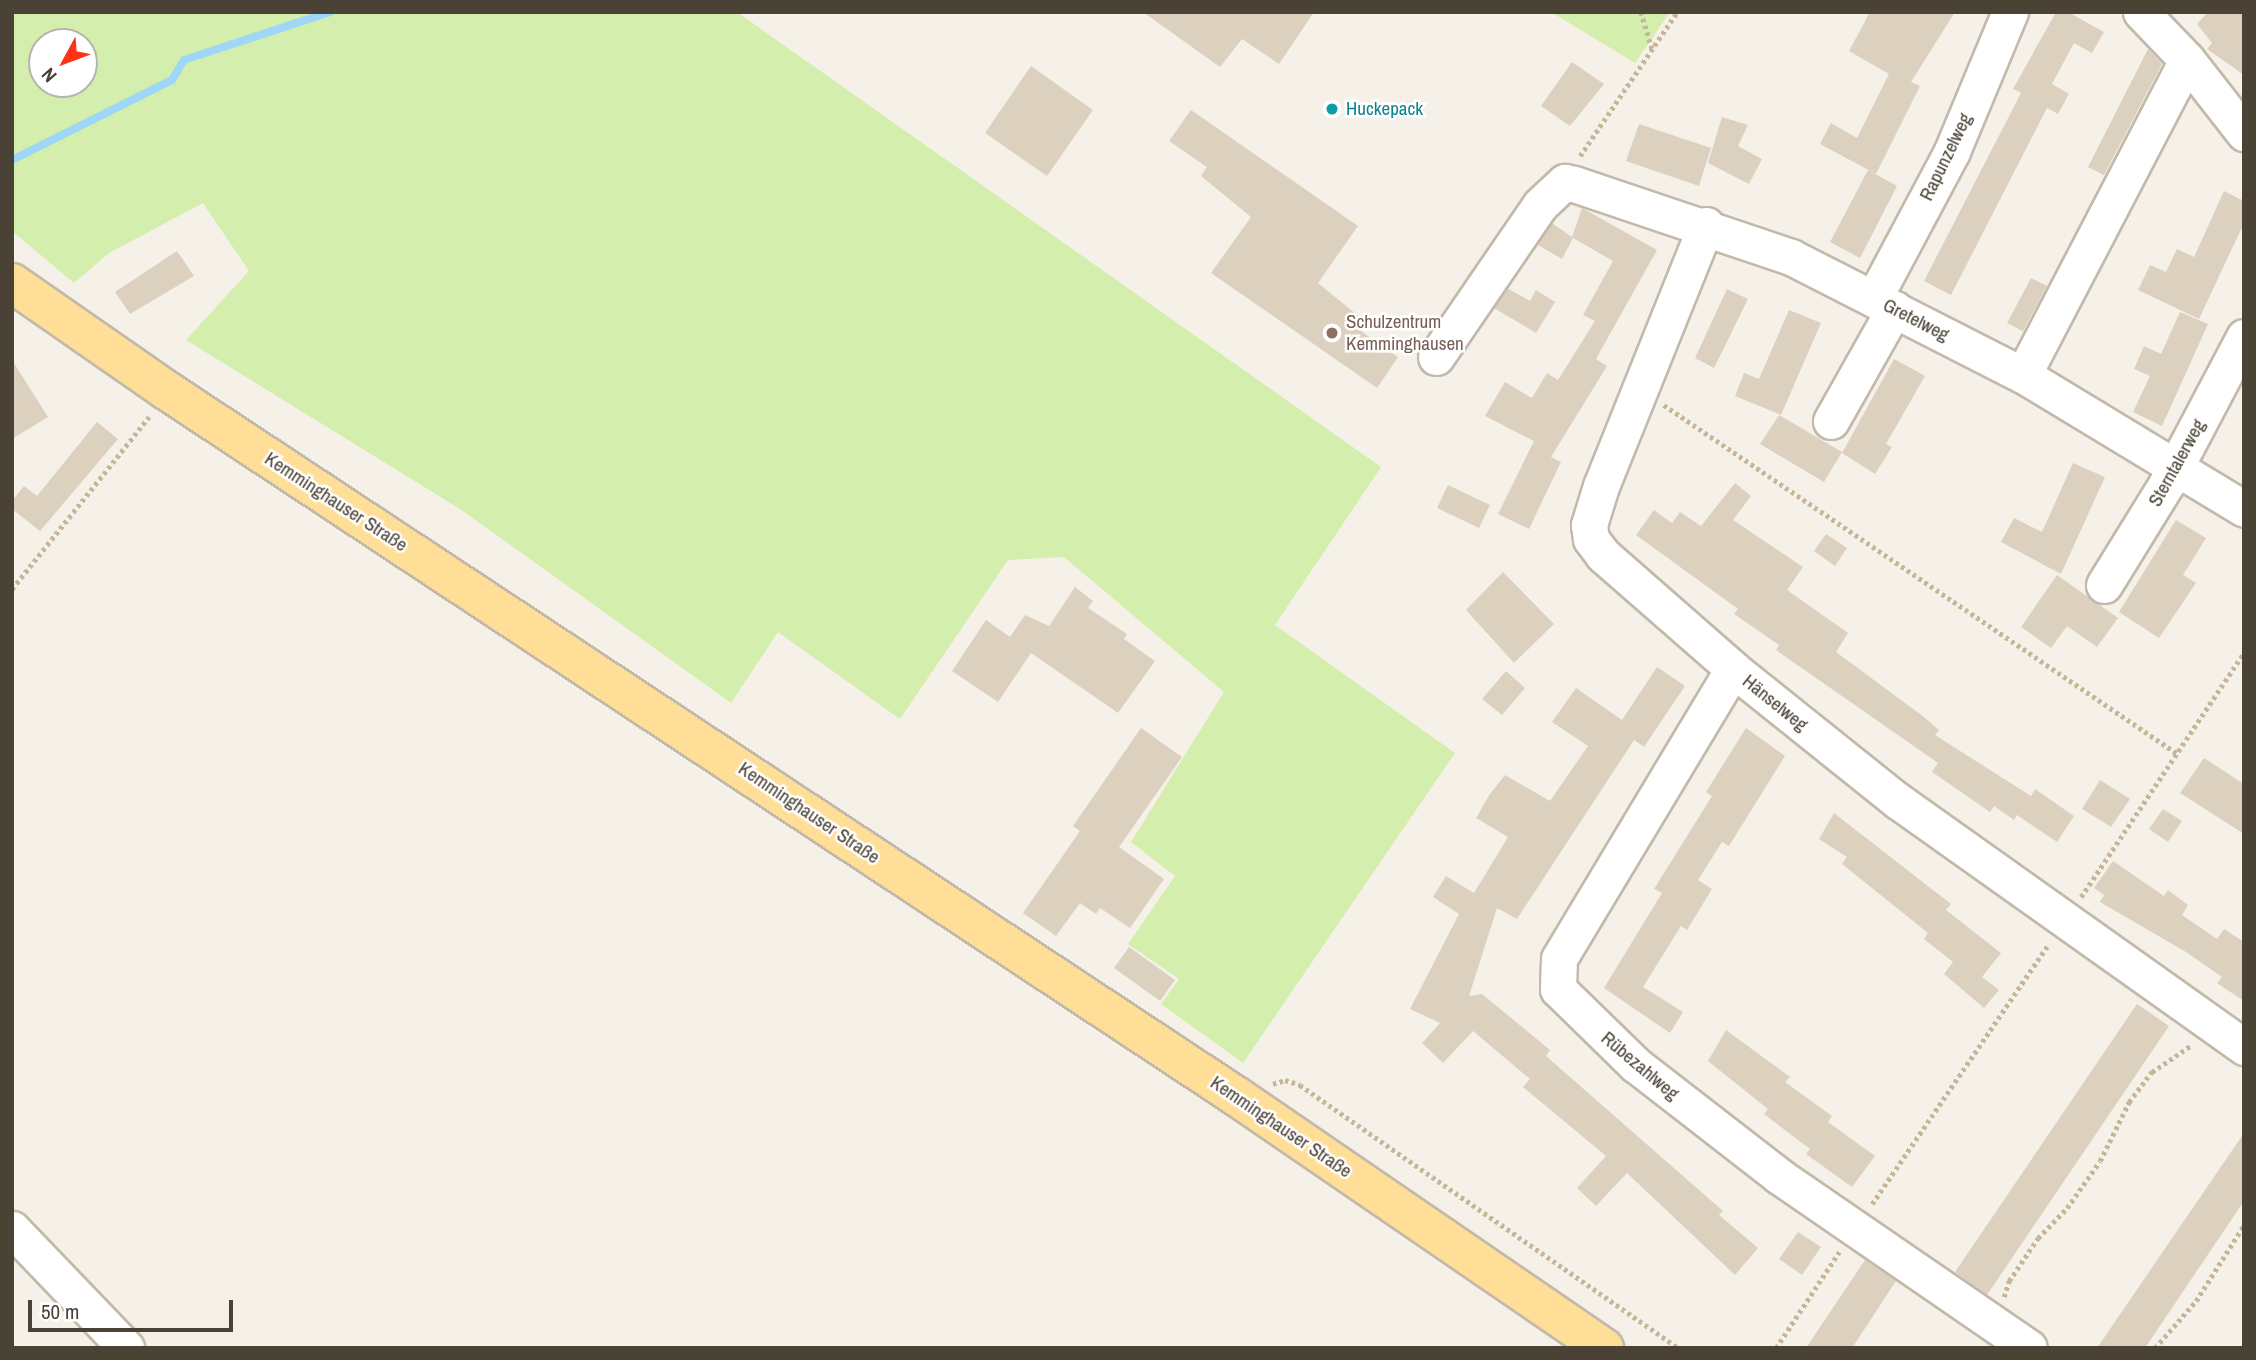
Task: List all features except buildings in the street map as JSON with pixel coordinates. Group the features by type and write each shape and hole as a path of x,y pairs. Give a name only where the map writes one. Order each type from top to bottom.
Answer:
{"main road":[{"name":"Kemminghauser Straße","path":"12,283 166,390 1236,1096 1604,1348"}],"street":[{"name":"Rapunzelweg","path":"1831,421 1952,151 2010,12"},
{"path":"2141,12 2187,60 2244,133"},
{"path":"2023,375 2187,60"},
{"name":"Gretelweg","path":"1569,183 1706,225 1791,257 2023,375 2244,509"},
{"path":"1436,357 1540,205 1569,183"},
{"name":"Hänselweg","path":"1706,225 1601,486 1589,525 1591,539 1603,555 1733,669 1898,801 2244,1047"},
{"name":"Sterntalerweg","path":"2104,585 2176,466 2244,337"},
{"name":"Rübezahlweg","path":"1733,669 1559,959 1558,989 1636,1065 1769,1168 2029,1348"},
{"path":"12,1229 126,1348"}],"path":[{"path":"1641,12 1652,49"},
{"path":"1569,183 1578,160 1677,12"},
{"path":"1640,388 2178,754"},
{"path":"12,589 139,433 166,390"},
{"path":"2074,906 2244,653"},
{"path":"1869,1208 2052,938"},
{"path":"2004,1296 2038,1238 2067,1208 2100,1161 2129,1101 2152,1072 2188,1047"},
{"path":"1236,1096 1284,1080 1300,1085 1679,1348"},
{"path":"2155,1348 2196,1301 2244,1225"},
{"path":"1776,1348 1840,1249"}],"green space":[{"path":"12,12 737,12 1381,467 1275,625 1455,753 1243,1063 1161,1004 1179,979 1128,944 1175,876 1131,842 1224,692 1064,557 1008,560 900,719 778,632 731,703 460,509 186,340 249,271 203,203 109,253 74,283 12,231"},
{"path":"1551,12 1670,12 1635,63"}],"waterway":[{"path":"12,160 172,80 184,60 330,12"}],"place":[{"name":"Huckepack","path":"1332,109"},
{"name":"Schulzentrum Kemminghausen","path":"1332,333"}]}
